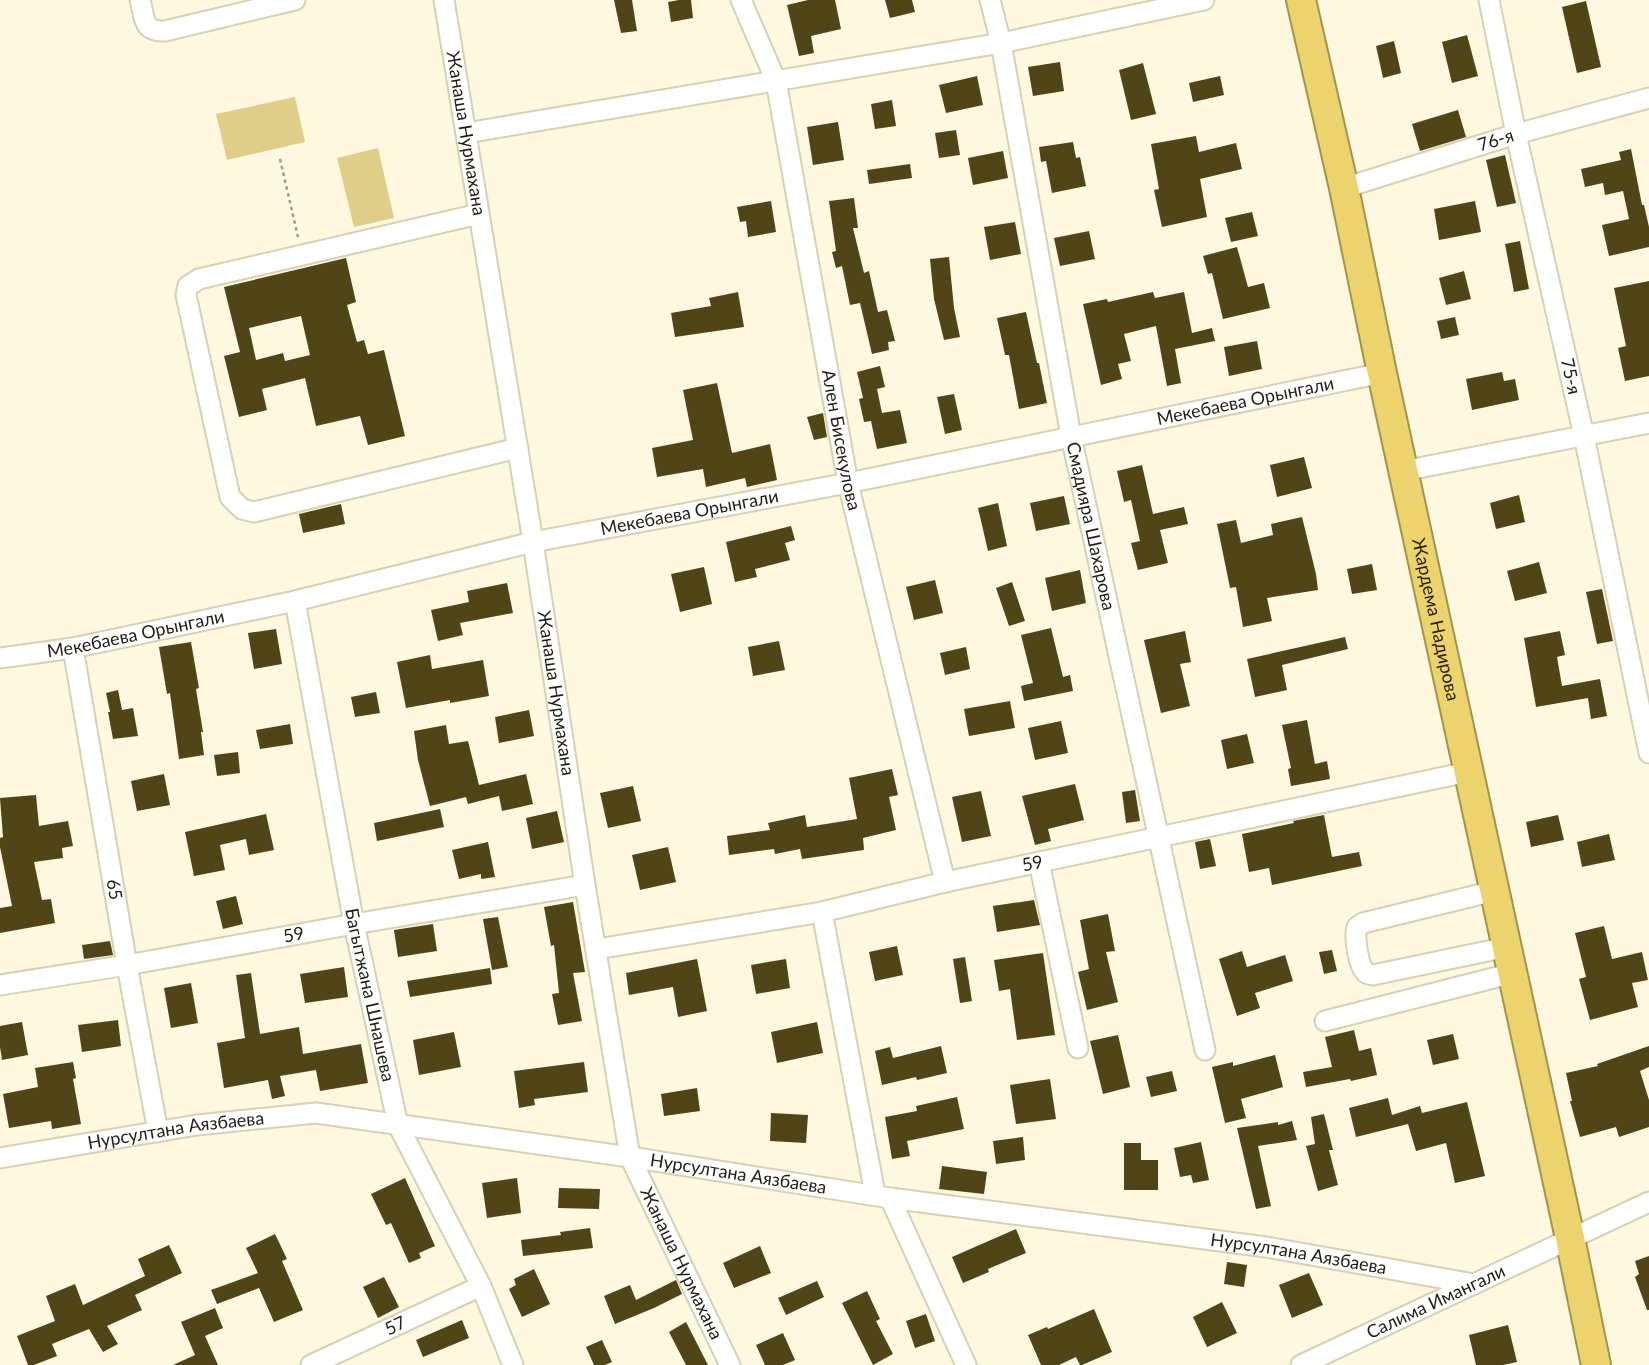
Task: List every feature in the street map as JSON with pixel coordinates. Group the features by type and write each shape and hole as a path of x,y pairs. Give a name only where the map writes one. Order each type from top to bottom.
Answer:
{"highway":[{"name":"Жардема Надирова","path":"1301,0 1344,188 1596,1365"}],"street":[{"path":"140,0 147,26 154,32 165,32 295,0"},
{"name":"Жанаша Нурмахана","path":"444,0 518,447 630,1157 730,1365"},
{"name":"Ален Бисекулова","path":"741,0 776,81 848,483 945,881"},
{"name":"Смадияра Шахарова","path":"990,0 1001,43 1071,436 1205,1050"},
{"path":"466,133 1001,43 1204,0"},
{"name":"75-я","path":"1489,0 1516,134 1584,436 1649,753"},
{"name":"76-я","path":"1344,188 1516,134 1649,98"},
{"path":"479,214 199,279 188,286 186,295 230,497 242,509 254,512 518,447"},
{"name":"Мекебаева Орынгали","path":"0,658 74,648 295,601 533,542 848,483 1382,373"},
{"path":"1403,471 1649,423"},
{"name":"Багытжана Шнашева","path":"295,601 354,924 398,1125 481,1286 513,1365"},
{"name":"65","path":"74,648 158,1132"},
{"name":"59","path":"597,949 822,912 945,881 1468,772"},
{"path":"1038,862 1078,1048"},
{"name":"59","path":"0,985 585,885"},
{"path":"1494,891 1363,923 1357,927 1355,934 1361,968 1373,975 1510,960"},
{"path":"822,912 883,1196 966,1365"},
{"path":"1325,1021 1510,960"},
{"name":"Нурсултана Аязбаева","path":"0,1158 197,1125 316,1114 630,1157 883,1196 1266,1247 1474,1284"},
{"name":"Салима Имангали","path":"1301,1365 1649,1202"},
{"name":"57","path":"311,1365 481,1286"}],"path":[{"path":"280,159 302,255"}],"shaded area":[{"path":"295,97 305,142 227,160 216,114"},
{"path":"378,148 394,218 354,227 337,158"}],"building":[{"path":"614,0 632,0 637,31 621,33"},
{"path":"691,0 693,18 671,22 668,2"},
{"path":"808,0 835,0 841,29 811,36 814,53 799,56 787,5"},
{"path":"885,0 912,0 915,12 890,18"},
{"path":"1586,1 1601,67 1577,73 1562,7"},
{"path":"1467,35 1478,76 1452,83 1442,42"},
{"path":"1394,41 1401,73 1383,78 1376,46"},
{"path":"1060,62 1064,91 1033,96 1028,67"},
{"path":"1143,63 1156,114 1131,120 1119,70"},
{"path":"977,76 983,105 946,113 939,85"},
{"path":"1220,76 1224,95 1193,102 1189,83"},
{"path":"892,100 896,126 875,129 871,104"},
{"path":"1458,110 1466,137 1420,151 1412,124"},
{"path":"838,122 844,160 813,165 807,127"},
{"path":"956,130 960,155 939,158 935,133"},
{"path":"1196,136 1199,152 1236,143 1242,169 1200,179 1207,217 1162,227 1154,190 1159,189 1151,144"},
{"path":"1073,142 1076,158 1080,157 1086,186 1052,193 1046,161 1041,162 1039,147"},
{"path":"1631,149 1649,227 1649,247 1609,256 1602,225 1629,219 1623,191 1605,195 1603,183 1585,187 1581,169 1621,160 1619,152"},
{"path":"1003,151 1008,178 973,185 968,158"},
{"path":"1505,155 1516,203 1497,207 1486,160"},
{"path":"910,164 912,178 869,184 867,170"},
{"path":"854,198 858,228 853,228 864,273 869,271 878,312 887,310 895,341 888,342 889,350 872,354 860,303 850,305 842,266 836,268 832,252 836,251 829,201"},
{"path":"771,201 776,232 748,237 746,221 740,222 737,207"},
{"path":"1475,201 1481,232 1439,240 1434,209"},
{"path":"1252,212 1258,236 1231,242 1225,218"},
{"path":"1015,222 1021,254 990,260 984,227"},
{"path":"1089,231 1095,259 1060,266 1054,238"},
{"path":"1520,241 1529,289 1514,292 1505,244"},
{"path":"1237,247 1248,287 1264,283 1270,308 1223,319 1212,273 1208,274 1203,256"},
{"path":"949,257 960,337 944,340 934,299 930,259"},
{"path":"346,258 356,302 347,305 357,342 364,340 368,354 384,350 405,436 368,445 360,416 316,426 305,378 262,389 267,410 239,417 224,356 240,352 224,287","holes":["301,316 310,355 285,361 283,353 256,360 249,328"]},
{"path":"1464,271 1471,299 1446,305 1439,278"},
{"path":"1649,281 1649,376 1625,381 1618,348 1626,346 1614,288"},
{"path":"738,292 744,327 675,337 671,313 711,306 709,298"},
{"path":"1153,292 1155,298 1184,292 1192,333 1212,328 1215,341 1175,349 1181,383 1167,386 1156,326 1124,334 1131,361 1118,364 1122,379 1101,385 1083,304 1107,299 1108,302"},
{"path":"1026,312 1047,403 1019,409 1009,355 1005,355 997,318"},
{"path":"1455,317 1459,335 1441,339 1437,321"},
{"path":"1257,341 1262,369 1229,376 1224,347"},
{"path":"880,366 885,387 877,389 882,413 900,410 907,443 877,449 871,421 864,422 859,399 863,398 857,372"},
{"path":"1502,372 1504,381 1515,379 1519,400 1472,410 1466,379"},
{"path":"717,383 732,453 770,444 777,480 747,487 745,478 706,487 703,469 657,477 652,448 693,440 683,390"},
{"path":"954,394 962,430 945,434 937,397"},
{"path":"823,413 827,437 814,440 807,417"},
{"path":"1304,457 1312,488 1277,497 1270,465"},
{"path":"1142,465 1153,514 1184,507 1188,524 1160,530 1168,563 1138,570 1131,543 1140,541 1131,500 1124,502 1117,471"},
{"path":"1519,495 1525,522 1496,529 1490,503"},
{"path":"1064,496 1070,524 1036,531 1030,503"},
{"path":"998,503 1007,546 988,551 978,508"},
{"path":"341,504 345,524 303,533 299,514"},
{"path":"1302,517 1318,590 1267,598 1272,621 1243,627 1236,587 1230,588 1217,524 1236,520 1241,543 1273,535 1271,524"},
{"path":"791,526 795,540 785,543 790,560 755,569 757,577 735,582 726,542"},
{"path":"1539,562 1547,593 1515,601 1507,571"},
{"path":"1372,564 1377,590 1352,594 1347,569"},
{"path":"704,567 712,604 680,612 671,574"},
{"path":"1080,570 1086,603 1052,611 1045,578"},
{"path":"935,580 943,613 914,620 906,587"},
{"path":"1012,582 1025,621 1009,626 996,588"},
{"path":"507,583 513,613 460,623 463,635 438,641 431,610 469,602 467,591"},
{"path":"1602,589 1613,641 1597,644 1586,592"},
{"path":"1051,628 1063,677 1070,675 1073,691 1024,701 1021,686 1033,683 1021,635"},
{"path":"276,629 282,664 254,669 248,633"},
{"path":"1185,631 1191,662 1180,664 1190,706 1161,713 1144,640"},
{"path":"1560,631 1565,655 1557,657 1562,686 1600,679 1607,716 1591,719 1588,698 1536,707 1524,638"},
{"path":"1345,637 1348,649 1282,665 1287,690 1255,697 1247,659"},
{"path":"779,641 785,670 753,676 748,647"},
{"path":"191,642 199,688 196,689 204,755 179,759 170,693 167,694 159,647"},
{"path":"966,647 970,669 945,675 940,653"},
{"path":"430,655 432,669 483,660 489,696 406,708 397,662"},
{"path":"118,690 122,710 133,708 138,736 113,739 106,693"},
{"path":"376,692 380,713 355,717 351,697"},
{"path":"1010,701 1015,728 969,736 964,709"},
{"path":"529,710 534,736 499,743 495,717"},
{"path":"1307,720 1315,764 1327,761 1330,779 1291,786 1288,769 1291,768 1282,725"},
{"path":"1061,721 1068,753 1035,760 1028,728"},
{"path":"290,724 293,744 260,749 256,730"},
{"path":"446,725 449,744 468,741 479,785 526,774 533,804 502,811 499,796 468,804 466,797 430,806 418,760 414,731"},
{"path":"1247,734 1254,763 1227,769 1221,740"},
{"path":"238,752 240,773 217,776 214,755"},
{"path":"892,769 898,795 889,797 896,830 863,838 864,850 802,859 800,849 775,854 774,849 729,855 727,836 770,830 768,823 805,815 807,827 857,819 849,778"},
{"path":"164,774 170,805 137,811 131,781"},
{"path":"1075,784 1084,820 1048,829 1051,841 1035,845 1022,796"},
{"path":"633,786 641,821 608,828 600,793"},
{"path":"1135,790 1140,821 1126,823 1122,792"},
{"path":"981,791 991,836 962,842 952,797"},
{"path":"36,795 39,826 68,821 73,846 62,848 63,858 34,862 42,900 51,899 55,923 0,933 0,908 12,906 0,847 0,838 3,837 0,798"},
{"path":"440,809 444,827 377,841 374,823"},
{"path":"557,811 564,842 532,849 526,818"},
{"path":"266,814 274,850 249,855 246,839 220,845 225,870 194,876 185,832"},
{"path":"1324,815 1332,857 1359,852 1362,866 1272,885 1269,868 1249,872 1242,834"},
{"path":"1558,815 1564,840 1531,847 1526,822"},
{"path":"1609,834 1615,860 1582,867 1577,842"},
{"path":"1210,839 1216,866 1200,869 1195,842"},
{"path":"488,842 495,877 481,879 481,874 459,879 452,850"},
{"path":"668,847 676,882 640,890 632,855"},
{"path":"236,896 243,924 223,929 216,901"},
{"path":"1034,900 1040,925 997,932 993,906"},
{"path":"573,902 585,972 573,973 582,1021 558,1025 552,994 559,993 554,945 551,946 544,907"},
{"path":"1108,914 1115,951 1106,952 1118,1002 1087,1010 1078,972 1089,969 1080,920"},
{"path":"498,917 508,967 492,970 483,919"},
{"path":"433,924 437,951 398,957 394,930"},
{"path":"1604,926 1612,959 1642,952 1648,980 1632,983 1638,1007 1590,1020 1579,979 1586,977 1575,933"},
{"path":"110,941 113,955 84,959 82,945"},
{"path":"897,946 903,975 875,981 869,952"},
{"path":"1332,950 1337,971 1324,974 1319,952"},
{"path":"1242,951 1247,967 1285,955 1293,981 1255,993 1260,1008 1237,1016 1219,959"},
{"path":"1043,953 1055,1035 1017,1040 1010,989 999,991 994,960"},
{"path":"965,957 972,1001 960,1003 953,959"},
{"path":"697,959 707,1011 678,1017 673,987 629,995 626,973"},
{"path":"786,959 790,988 756,994 751,965"},
{"path":"344,967 348,997 305,1003 300,974"},
{"path":"490,968 492,984 410,997 407,981"},
{"path":"251,973 260,1034 299,1027 303,1054 361,1044 368,1083 320,1091 316,1070 280,1076 285,1096 272,1099 268,1080 224,1088 217,1043 245,1038 236,975"},
{"path":"191,983 198,1023 171,1028 164,988"},
{"path":"118,1020 121,1046 82,1052 78,1025"},
{"path":"22,1022 28,1055 2,1060 0,1026"},
{"path":"817,1022 823,1053 777,1063 771,1032"},
{"path":"1354,1030 1359,1051 1371,1048 1377,1075 1306,1087 1303,1072 1332,1067 1325,1037"},
{"path":"454,1032 461,1067 419,1075 413,1040"},
{"path":"1453,1034 1459,1059 1433,1065 1427,1040"},
{"path":"1118,1035 1130,1087 1103,1094 1090,1041"},
{"path":"941,1046 947,1073 882,1085 875,1051 890,1047 893,1058"},
{"path":"1649,1046 1649,1067 1640,1071 1649,1100 1649,1127 1619,1137 1616,1127 1580,1137 1566,1073 1598,1066 1597,1064"},
{"path":"1275,1055 1283,1087 1241,1099 1246,1118 1225,1123 1212,1067 1233,1062 1233,1066"},
{"path":"73,1062 76,1078 73,1079 81,1124 52,1129 51,1121 9,1128 3,1094 38,1087 35,1068"},
{"path":"584,1062 588,1092 534,1099 535,1105 519,1108 514,1071"},
{"path":"1172,1071 1177,1091 1151,1097 1146,1077"},
{"path":"1050,1079 1056,1119 1016,1124 1010,1085"},
{"path":"697,1088 700,1111 664,1116 661,1094"},
{"path":"957,1097 964,1129 907,1141 910,1156 892,1159 885,1117 917,1111 916,1106"},
{"path":"1388,1098 1392,1115 1420,1106 1422,1113 1467,1102 1485,1176 1455,1183 1446,1143 1416,1151 1408,1124 1356,1137 1349,1108"},
{"path":"771,1113 808,1115 806,1143 770,1141"},
{"path":"1324,1114 1338,1185 1318,1191 1306,1146 1315,1144 1311,1117"},
{"path":"1292,1121 1297,1140 1258,1146 1271,1206 1256,1209 1237,1128 1278,1122 1278,1125"},
{"path":"1023,1137 1025,1160 996,1164 993,1141"},
{"path":"1201,1142 1209,1180 1193,1183 1191,1175 1180,1177 1174,1148"},
{"path":"1124,1143 1141,1143 1141,1160 1158,1160 1158,1190 1124,1190"},
{"path":"942,1166 987,1172 984,1194 939,1189"},
{"path":"405,1178 435,1246 419,1253 421,1258 409,1263 391,1223 386,1225 371,1194"},
{"path":"517,1178 521,1213 487,1218 482,1183"},
{"path":"559,1188 600,1189 599,1209 558,1208"},
{"path":"590,1228 593,1248 523,1256 521,1240"},
{"path":"1016,1229 1026,1253 963,1283 952,1257"},
{"path":"275,1234 287,1259 282,1261 303,1310 274,1322 259,1288 217,1304 211,1290 258,1273 246,1248"},
{"path":"169,1245 182,1273 135,1295 142,1310 107,1326 118,1344 103,1352 89,1329 52,1344 57,1356 28,1365 17,1336 55,1321 46,1296 75,1284 83,1305 145,1276 138,1259"},
{"path":"760,1246 771,1273 734,1288 723,1263"},
{"path":"1649,1256 1647,1310 1635,1277 1639,1274 1635,1261"},
{"path":"1227,1262 1247,1265 1244,1287 1224,1284"},
{"path":"534,1269 550,1304 522,1317 509,1289 516,1285 514,1279"},
{"path":"1309,1273 1323,1305 1292,1318 1279,1285"},
{"path":"384,1277 399,1307 378,1318 363,1287"},
{"path":"676,1280 682,1294 615,1324 604,1296 630,1285 636,1300"},
{"path":"817,1281 824,1297 786,1315 778,1298"},
{"path":"867,1291 880,1319 876,1321 893,1354 873,1365 842,1303"},
{"path":"1222,1302 1237,1333 1207,1347 1193,1317"},
{"path":"215,1308 223,1328 205,1336 218,1365 173,1365 195,1355 181,1322"},
{"path":"1094,1309 1112,1352 1082,1365 1076,1357 1059,1365 1041,1365 1028,1335"},
{"path":"926,1314 935,1341 915,1348 906,1321"},
{"path":"462,1320 469,1338 423,1357 416,1340"},
{"path":"686,1322 708,1365 686,1365 669,1332"},
{"path":"1508,1325 1517,1362 1476,1365 1469,1335"},
{"path":"783,1333 795,1360 783,1365 765,1365 756,1345"},
{"path":"602,1340 612,1362 594,1365 586,1347"}]}
